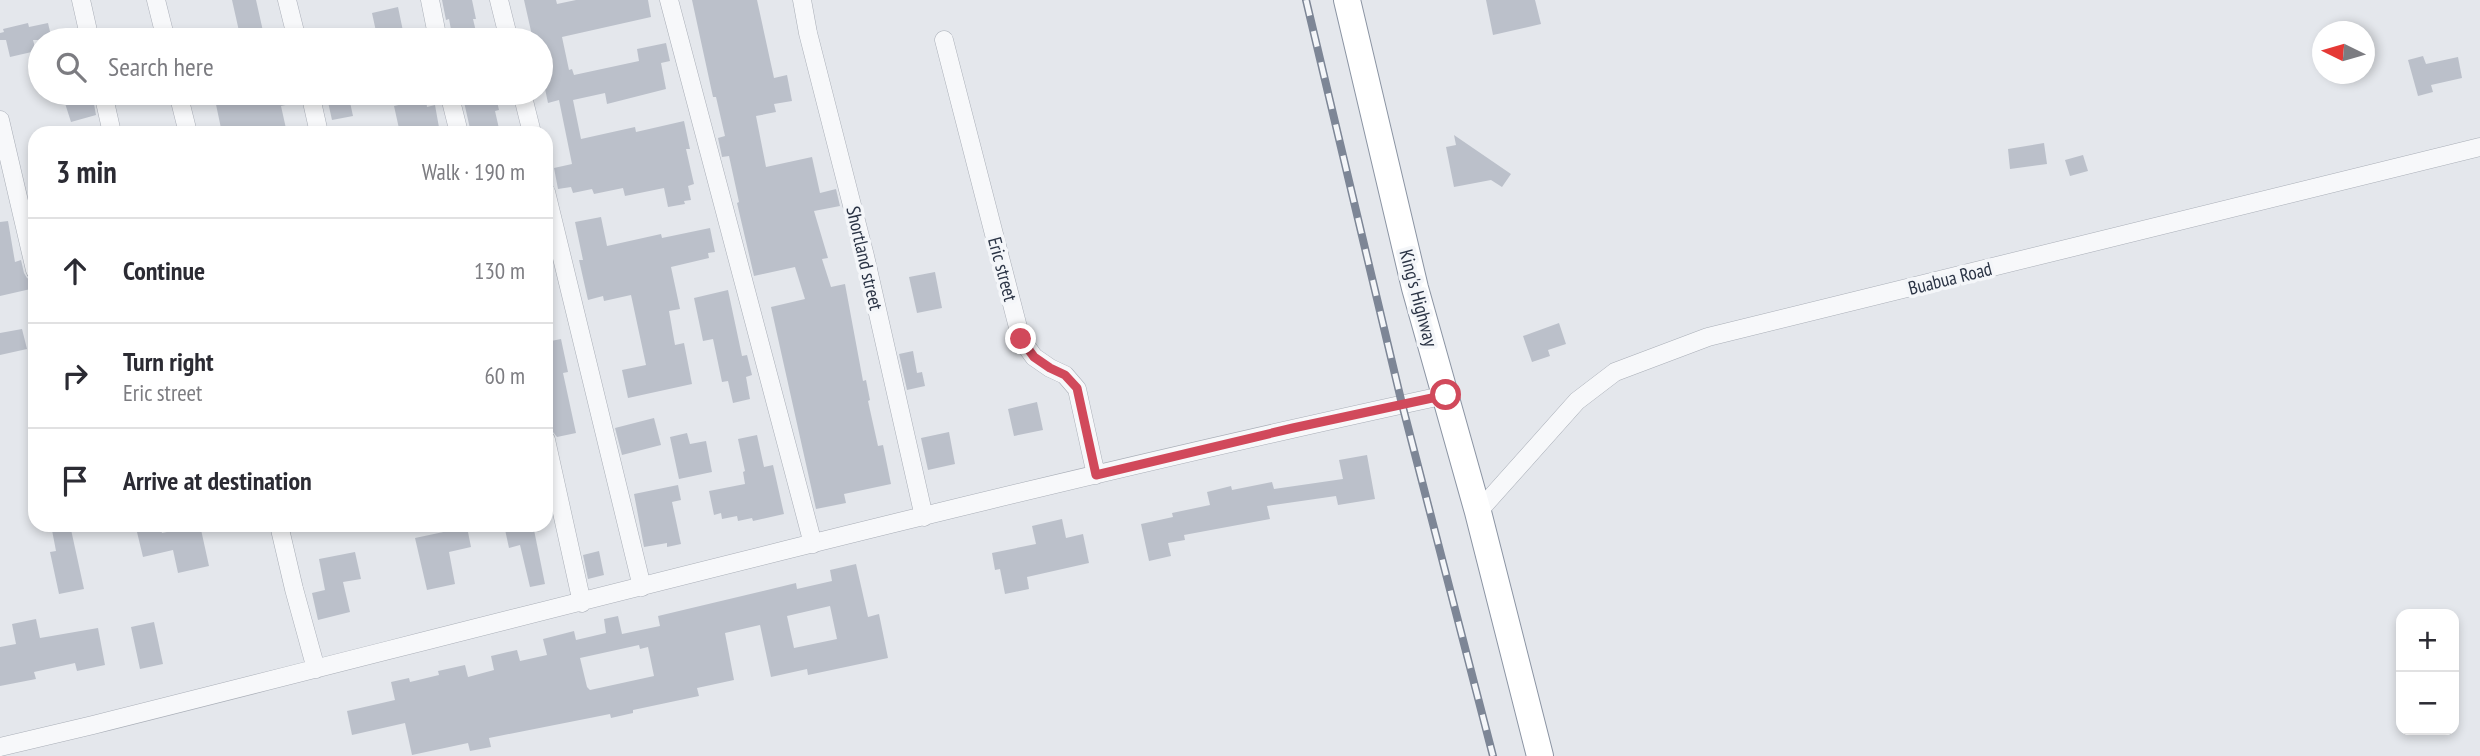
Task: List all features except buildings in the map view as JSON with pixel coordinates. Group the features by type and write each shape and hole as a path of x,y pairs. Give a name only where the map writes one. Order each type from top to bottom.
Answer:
{"highway":[{"name":"King's Highway","path":"1347,0 1415,288 1478,512 1540,756"}],"street":[{"path":"81,0 87,28"},
{"path":"156,0 163,28"},
{"path":"287,0 294,28"},
{"path":"430,0 436,28"},
{"path":"499,0 506,28"},
{"path":"669,0 813,544"},
{"name":"Shortland street","path":"802,0 865,256 924,517"},
{"name":"Eric street","path":"944,40 1021,339 1034,357 1065,375 1077,388 1096,475"},
{"path":"106,105 110,126"},
{"path":"181,105 186,126"},
{"path":"313,105 318,126"},
{"path":"452,105 457,126"},
{"path":"525,105 530,126"},
{"path":"0,120 28,240"},
{"name":"Buabua Road","path":"1478,512 1577,401 1615,372 1708,337 2480,147"},
{"path":"553,221 642,587"},
{"path":"0,747 1096,475 1446,395"},
{"path":"553,472 582,603"},
{"path":"281,532 316,669"}],"railway":[{"path":"1306,0 1402,404 1493,756"}],"route":[{"path":"1021,339 1026,349 1042,364 1065,375 1077,388 1096,475 1446,395"}]}
